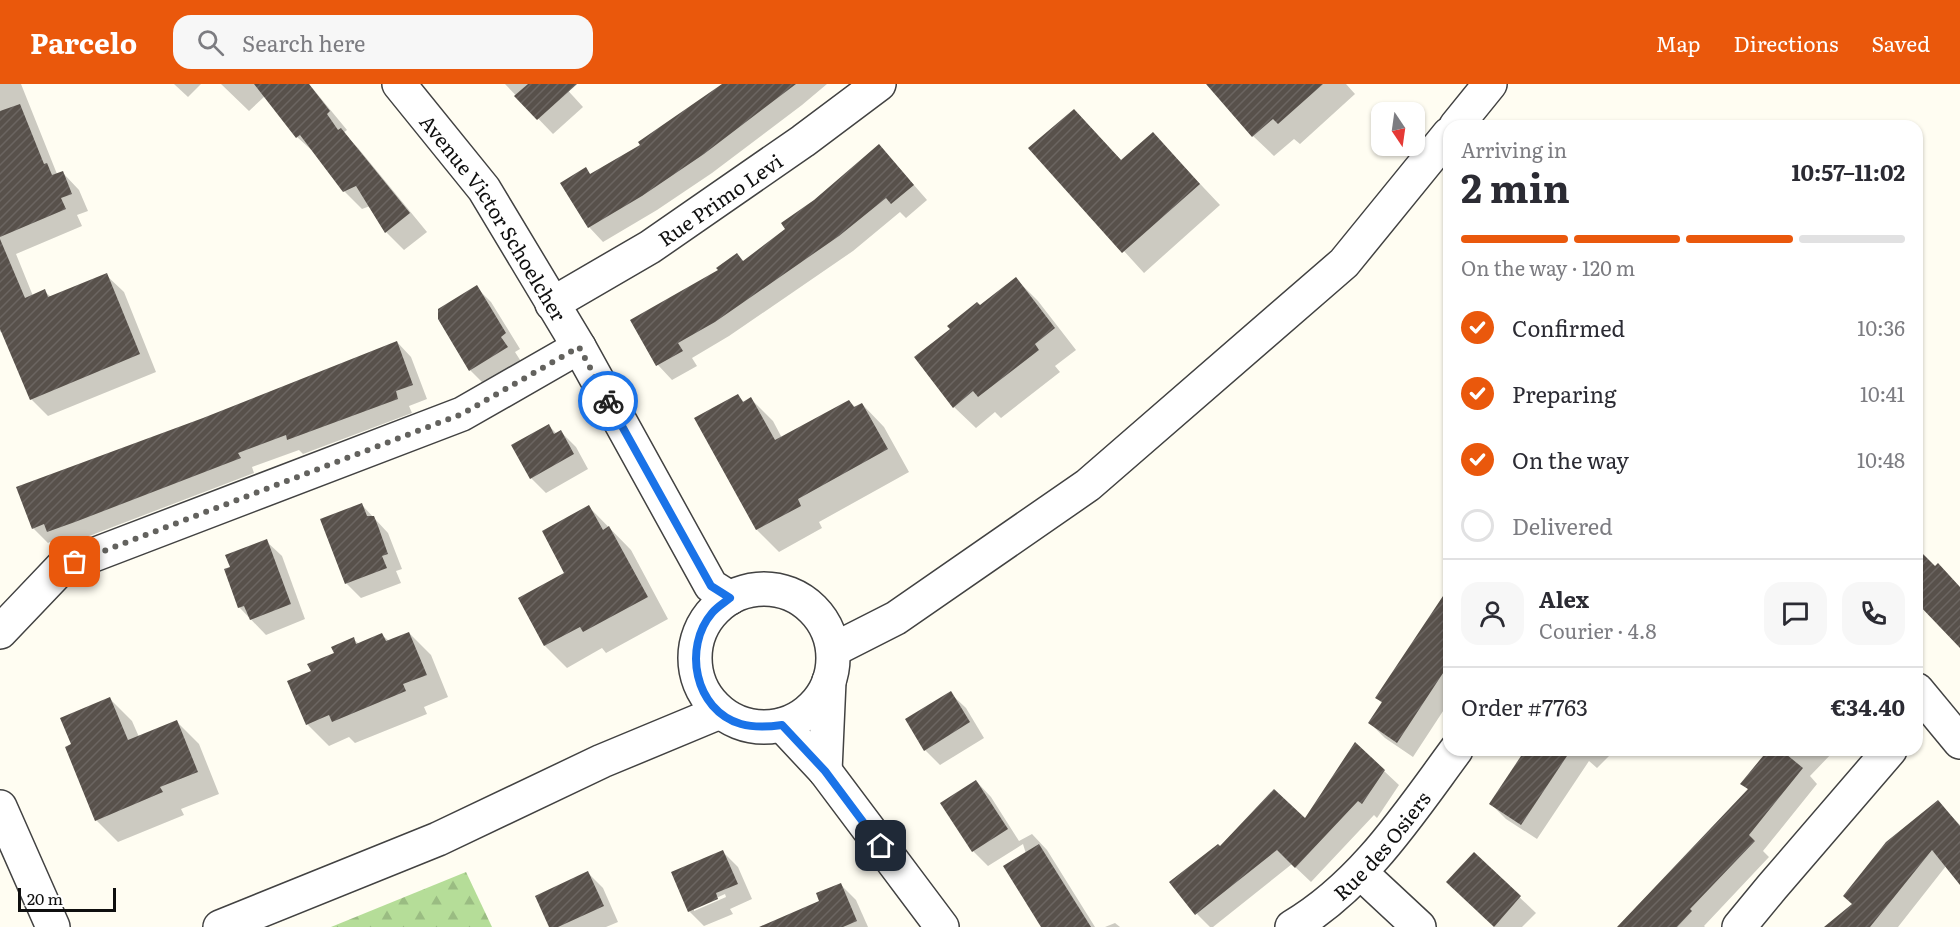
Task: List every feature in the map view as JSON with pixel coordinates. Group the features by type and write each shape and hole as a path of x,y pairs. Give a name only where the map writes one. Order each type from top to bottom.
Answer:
{"street":[{"name":"Avenue Victor Schoelcher","path":"399,84 484,189 579,347 711,586 730,598"},
{"name":"Rue Primo Levi","path":"552,304 650,248 803,141 879,84"},
{"path":"1461,120 1490,84"},
{"path":"825,771 831,666 827,628 813,610 795,597 774,590 751,590 730,598 712,612 700,631 694,652 696,674 705,695 720,712 739,723 760,728 782,725 797,719 810,710 822,697 831,666 896,618 1088,485 1344,263 1443,141"},
{"path":"0,632 62,567 462,414 579,347"},
{"path":"1923,706 1960,742"},
{"path":"220,927 438,839 602,761 720,712"},
{"path":"782,725 825,771 942,927"},
{"name":"Rue des Osiers","path":"1292,927 1317,912 1361,873 1393,835 1452,756"},
{"path":"1739,927 1885,756"},
{"path":"0,807 53,927"},
{"path":"1361,873 1419,927"}],"green space":[{"path":"466,872 492,927 331,927"}],"building":[{"path":"254,84 309,84 330,111 327,114 338,130 341,128 410,213 385,233 356,186 343,192 300,135 296,138"},
{"path":"528,84 577,84 537,120 514,96"},
{"path":"722,84 796,84 704,154 642,196 588,228 560,183 586,167 590,174 640,145 638,142"},
{"path":"1206,84 1323,84 1278,124 1273,119 1252,137"},
{"path":"20,104 44,164 47,163 52,175 63,171 72,194 61,198 66,209 0,237 0,111"},
{"path":"1074,109 1121,160 1153,132 1200,184 1122,253 1028,148"},
{"path":"879,144 914,185 891,204 886,198 839,236 715,322 678,343 683,351 656,366 630,320 718,270 716,268 737,253 743,261 785,229 781,223 814,200"},
{"path":"0,239 25,298 45,289 48,297 107,273 140,354 30,400 0,329"},
{"path":"1016,277 1055,328 1035,344 1039,350 978,397 973,391 953,408 914,357 950,329 947,326 977,302 980,305"},
{"path":"477,285 506,333 501,337 508,347 469,371 438,319 438,309"},
{"path":"397,341 413,385 396,391 398,399 287,440 286,435 238,453 241,458 47,532 44,524 32,529 16,487 203,418"},
{"path":"738,394 743,402 751,397 775,440 849,400 854,407 862,403 888,449 798,499 801,506 756,530 694,418"},
{"path":"549,424 554,434 561,430 574,454 530,479 511,445"},
{"path":"362,503 367,516 374,516 378,526 388,554 382,556 387,568 345,584 320,519"},
{"path":"589,505 603,530 609,526 648,597 583,632 580,627 544,646 518,598 564,573 542,531"},
{"path":"267,539 291,604 250,620 244,606 238,608 224,569 230,567 225,555"},
{"path":"1923,554 1935,566 1938,563 1960,587 1960,648 1923,609"},
{"path":"1443,596 1443,673 1397,743 1368,723 1382,702 1375,698"},
{"path":"409,632 427,675 403,684 406,691 332,722 329,715 306,725 287,681 311,671 307,664 334,653 331,647 354,637 356,644 382,633 386,641"},
{"path":"951,691 970,722 924,751 905,719"},
{"path":"110,697 128,740 177,720 198,772 160,787 163,792 95,821 65,747 71,744 60,718"},
{"path":"1355,742 1385,770 1362,804 1358,801 1295,868 1277,850 1195,915 1169,882 1218,844 1220,846 1274,789 1305,818"},
{"path":"1521,756 1567,756 1521,825 1489,804"},
{"path":"1763,756 1788,756 1803,768 1749,835 1755,841 1690,909 1692,911 1677,927 1617,927 1748,789 1740,784"},
{"path":"976,780 1008,829 972,852 940,803"},
{"path":"1938,800 1960,826 1960,885 1932,850 1870,927 1824,927 1852,904 1843,896 1886,842"},
{"path":"1039,844 1091,927 1041,927 1003,866"},
{"path":"723,850 738,884 716,893 718,899 688,912 671,872"},
{"path":"1474,852 1521,896 1494,927 1446,882"},
{"path":"588,871 604,906 558,927 549,927 535,896"},
{"path":"841,883 857,921 843,927 759,927 819,901 816,893"}],"way so far":[{"path":"75,562 462,414 579,347 608,401"}],"route":[{"path":"608,401 711,586 730,598 712,612 700,631 694,652 696,674 705,695 720,712 739,723 760,728 782,725 825,771 881,846"}]}
